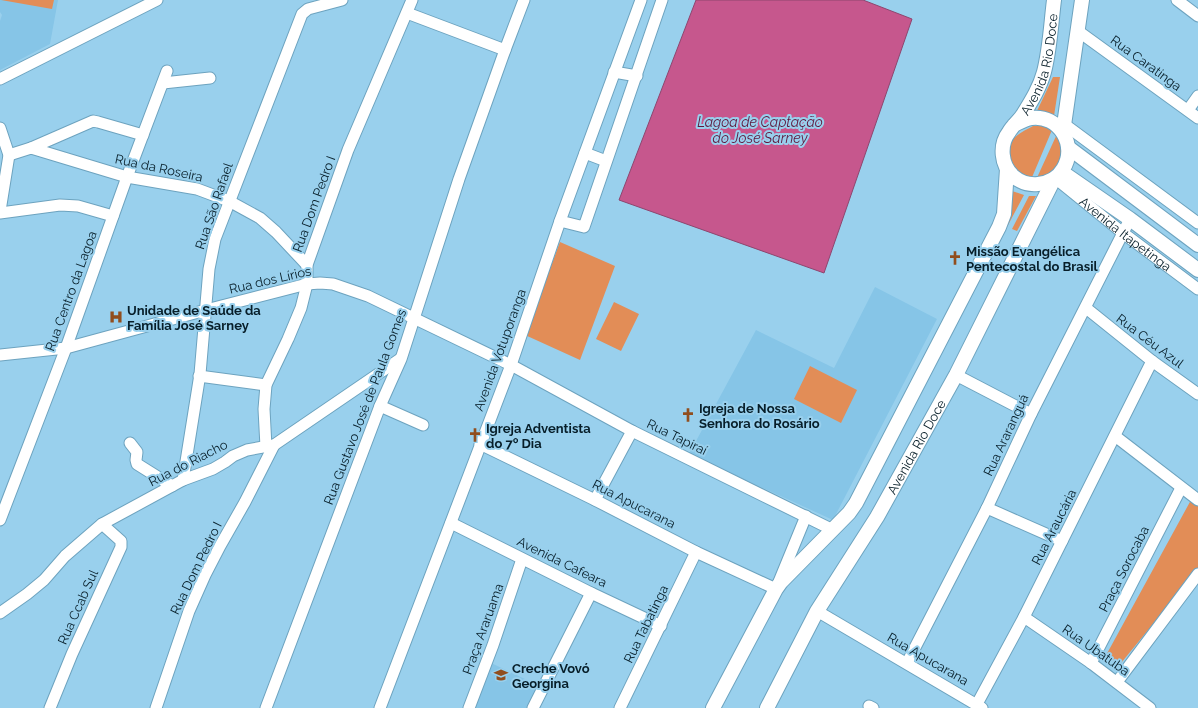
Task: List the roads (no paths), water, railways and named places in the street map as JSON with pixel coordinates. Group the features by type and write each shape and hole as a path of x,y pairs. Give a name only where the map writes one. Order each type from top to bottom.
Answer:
{"main road":[{"name":"Avenida Rio Doce","path":"713,708 776,589 781,582 849,513 856,503 999,227 1004,214 1007,169 1004,161 1002,146 1007,135 1023,114 1037,90 1044,72 1054,0"},
{"path":"1082,0 1063,128 1069,148 1198,245"},
{"name":"Avenida Rio Doce","path":"1014,125 1031,118 1040,118 1063,128"},
{"name":"Avenida Rio Doce","path":"768,708 816,611 877,517 956,375 1057,176 1066,165 1069,148"},
{"path":"1007,169 1015,177 1025,183 1031,184 1043,184 1057,176"},
{"name":"Avenida Itapetinga","path":"1057,176 1130,220 1198,270"}],"street":[{"path":"0,79 157,0"},
{"name":"Rua São Rafael","path":"183,480 200,376 209,269 215,239 298,20 308,9 342,0"},
{"name":"Rua Dom Pedro I","path":"156,708 190,610 202,582 245,502 270,446 264,409 266,385 301,308 307,284 307,265 348,150 408,13 412,0"},
{"name":"Rua Gustavo José de Paula Gomes","path":"266,708 380,406 401,359 459,179 524,0"},
{"name":"Avenida Votuporanga","path":"380,708 511,365 560,221 641,0"},
{"path":"560,221 584,227 637,76 661,0"},
{"path":"1177,0 1198,16"},
{"path":"408,13 505,50"},
{"name":"Rua Caratinga","path":"1078,31 1198,118"},
{"name":"Rua Centro da Lagoa","path":"0,520 66,348 167,70"},
{"path":"614,72 637,76"},
{"path":"163,83 210,78"},
{"path":"1188,110 1198,96"},
{"path":"9,155 31,148 92,121 143,135"},
{"path":"0,128 9,155 0,212 60,205 78,206 113,216"},
{"path":"1063,128 1198,223"},
{"name":"Rua da Roseira","path":"31,148 127,177 197,189 229,201 260,218 276,232 307,265"},
{"path":"585,153 606,161"},
{"name":"Avenida Itapetinga","path":"1057,176 1123,233 1198,289"},
{"name":"Rua Araranguá","path":"907,663 987,508 1031,414 1130,220"},
{"name":"Rua dos Lírios","path":"0,355 66,348 307,284 320,283 333,284 368,296 511,365"},
{"name":"Rua Céu Azul","path":"1086,308 1152,361 1198,394"},
{"name":"Rua do Riacho","path":"0,613 44,580 65,556 102,524 183,480 213,469 233,456 247,450 270,446 401,359"},
{"name":"Rua Araucária","path":"980,706 1116,436 1152,361"},
{"name":"Rua Tapiraí","path":"511,365 632,430 833,530"},
{"path":"956,375 1031,414"},
{"path":"200,376 266,385"},
{"path":"380,406 423,425"},
{"path":"595,500 632,430"},
{"path":"1116,436 1198,500"},
{"path":"130,443 137,452 136,460 138,464 172,486"},
{"name":"Rua Apucarana","path":"480,444 595,500 696,552 776,589"},
{"name":"Praça Sorocaba","path":"1092,663 1181,488"},
{"path":"987,508 1062,542"},
{"name":"Avenida Rio Doce","path":"776,589 806,516"},
{"name":"Avenida Cafeara","path":"451,522 591,593 661,626"},
{"name":"Rua Ccab Sul","path":"50,708 72,654 121,547 121,542 102,524"},
{"name":"Rua Tabatinga","path":"620,708 696,552"},
{"name":"Praça Araruama","path":"469,708 493,645 522,558"},
{"path":"1117,682 1198,574"},
{"path":"533,708 591,593"},
{"name":"Rua Apucarana","path":"816,611 980,706"},
{"name":"Rua Ubatuba","path":"1024,617 1092,663 1150,708"}],"water":[{"name":"Lagoa de Captação do José Sarney","path":"696,0 863,0 912,19 824,273 619,200"}],"place":[{"name":"Missão Evangélica Pentecostal do Brasil","path":"955,258"},
{"name":"Unidade de Saúde da Família José Sarney","path":"116,317"},
{"name":"Igreja de Nossa Senhora do Rosário","path":"688,415"},
{"name":"Igreja Adventista do 7º Dia","path":"475,435"},
{"name":"Creche Vovó Georgina","path":"501,675"}]}
